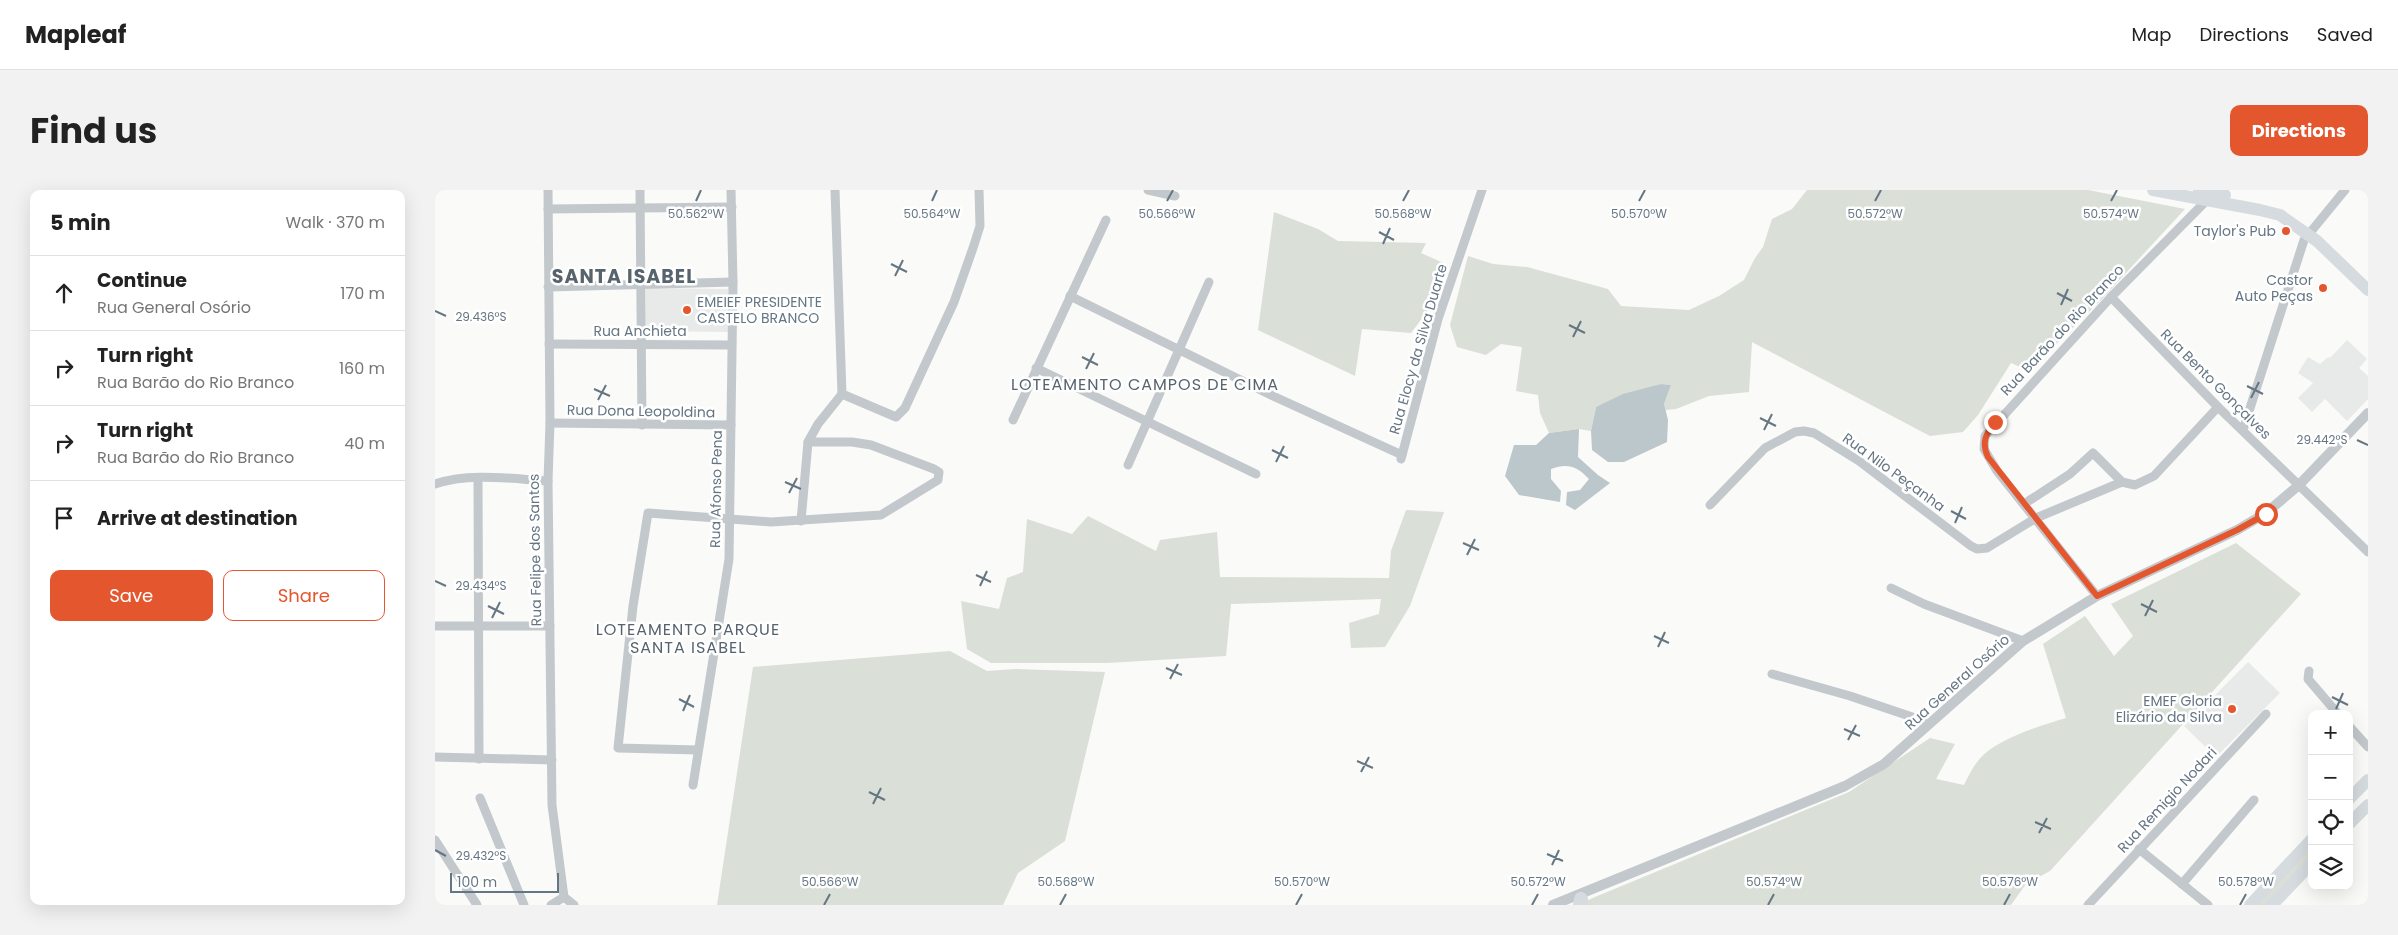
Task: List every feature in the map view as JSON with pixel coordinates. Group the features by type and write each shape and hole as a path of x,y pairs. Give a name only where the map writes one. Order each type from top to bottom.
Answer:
{"main road":[{"path":"2153,190 2210,194 2279,215 2312,235 2368,290"},
{"path":"2353,795 2368,780"},
{"path":"2353,820 2368,805"},
{"path":"2250,905 2308,843"},
{"path":"2272,905 2308,868"}],"street":[{"name":"Rua Felipe dos Santos","path":"548,190 550,423 548,481 552,805 564,897"},
{"path":"640,190 641,425"},
{"name":"Rua Afonso Pena","path":"693,785 729,559 733,282 731,190"},
{"path":"801,521 808,442 818,424 842,394 835,190"},
{"path":"842,394 896,417 905,408 953,302 973,248 980,226 979,190"},
{"path":"1148,190 1175,196"},
{"name":"Rua Elocy da Silva Duarte","path":"1180,350 1402,457 1438,319 1483,190"},
{"path":"2243,430 2312,235 2345,190"},
{"name":"Rua Barão do Rio Branco","path":"2097,596 1988,457 1984,449 1985,436 2111,297 2210,194"},
{"path":"548,209 732,207"},
{"path":"1013,420 1105,220"},
{"path":"549,287 733,282"},
{"path":"1129,466 1209,282"},
{"path":"1070,296 1180,350"},
{"name":"Rua Bento Gonçalves","path":"2111,297 2218,407 2368,552"},
{"name":"Rua Anchieta","path":"549,344 731,345"},
{"path":"1036,368 1256,474"},
{"name":"Rua Nilo Peçanha","path":"1710,505 1765,448 1795,432 1804,430 1814,433 1859,461 1971,546 1987,548 2036,518 2122,482 2135,485 2153,476 2218,407"},
{"name":"Rua General Osório","path":"1553,905 1581,900 1845,786 1884,764 2023,641 2097,596 2237,530 2266,514 2299,485 2368,413"},
{"name":"Rua Dona Leopoldina","path":"550,423 731,425"},
{"path":"698,750 617,748 633,606 648,513 730,520 801,521 881,516 938,480 939,474 934,469 871,446 851,442 808,442"},
{"path":"2024,504 2069,474 2093,453 2122,482"},
{"path":"435,484 446,480 478,478 548,481"},
{"path":"478,478 477,626 479,759"},
{"path":"1891,588 1924,604 2023,641"},
{"path":"435,626 550,626"},
{"path":"2309,671 2308,679 2335,710"},
{"path":"1772,674 1850,696 1931,724"},
{"name":"Rua Remigio Nodari","path":"2089,905 2266,714"},
{"path":"2353,730 2368,747"},
{"path":"435,757 552,760"},
{"path":"2353,797 2368,805"},
{"path":"480,798 524,905"},
{"path":"2181,884 2253,800"},
{"path":"435,840 477,905"},
{"path":"2139,849 2208,905"},
{"path":"551,905 564,897 574,905"}],"shaded area":[{"path":"1807,190 2088,190 2185,209 2101,300 2029,371 2011,363 1978,415 1963,432 1930,436 1752,342 1749,392 1709,396 1676,409 1665,410 1664,404 1671,385 1661,384 1596,407 1591,431 1579,429 1549,433 1540,413 1538,395 1516,391 1522,347 1501,344 1486,355 1457,347 1450,325 1468,256 1493,264 1527,267 1608,289 1621,306 1689,310 1719,296 1744,280 1763,247 1772,219 1792,209"},
{"path":"1274,212 1318,229 1338,241 1426,243 1421,253 1448,265 1435,301 1411,333 1362,329 1355,376 1258,330"},
{"name":"EMEIEF PRESIDENTE CASTELO BRANCO","path":"646,288 728,289 728,332 646,331"},
{"path":"2347,340 2367,359 2359,368 2368,376 2368,399 2347,421 2325,399 2312,412 2298,398 2313,383 2298,373 2308,357 2320,364 2331,357"},
{"path":"1661,384 1671,385 1664,404 1668,420 1667,442 1624,462 1608,462 1592,450 1591,431 1596,407 1623,394"},
{"path":"1579,429 1578,457 1610,483 1575,510 1566,505 1567,492 1580,490 1589,479 1576,469 1562,466 1551,469 1551,479 1561,491 1560,502 1519,495 1505,476 1514,445 1536,445 1549,433"},
{"path":"1406,510 1444,512 1410,606 1385,647 1351,648 1349,623 1379,614 1381,599 1231,604 1226,656 1107,663 991,663 967,649 961,601 999,609 1007,578 1023,572 1027,519 1072,534 1088,516 1156,551 1160,540 1217,532 1220,577 1389,578 1391,551"},
{"path":"2236,543 2301,594 2050,871 2026,884 2011,905 1584,905 1584,902 1595,897 1849,792 1930,738 1955,744 1936,779 1964,785 1978,761 1995,746 2019,734 2066,718 2043,644 2085,616 2114,656 2133,636 2111,604"},
{"path":"950,651 987,671 1015,669 1105,672 1065,841 1018,873 1003,905 717,905 753,667"},
{"name":"EMEF Gloria Elizário da Silva","path":"2248,662 2280,693 2216,757 2184,726"},
{"path":"2308,843 2308,867 2272,905 2252,905"}],"place":[{"name":"Taylor's Pub","path":"2286,231"},
{"name":"Castor Auto Peças","path":"2323,288"},
{"name":"EMEIEF PRESIDENTE CASTELO BRANCO","path":"687,310"},
{"name":"EMEF Gloria Elizário da Silva","path":"2232,709"}],"district":[{"name":"SANTA ISABEL","path":"624,276"},
{"name":"LOTEAMENTO CAMPOS DE CIMA","path":"1145,384"},
{"name":"LOTEAMENTO PARQUE SANTA ISABEL","path":"688,638"}],"route":[{"path":"1995,422 1985,436 1984,449 1988,457 1997,471 2097,596 2210,541 2237,530 2266,514"}]}
